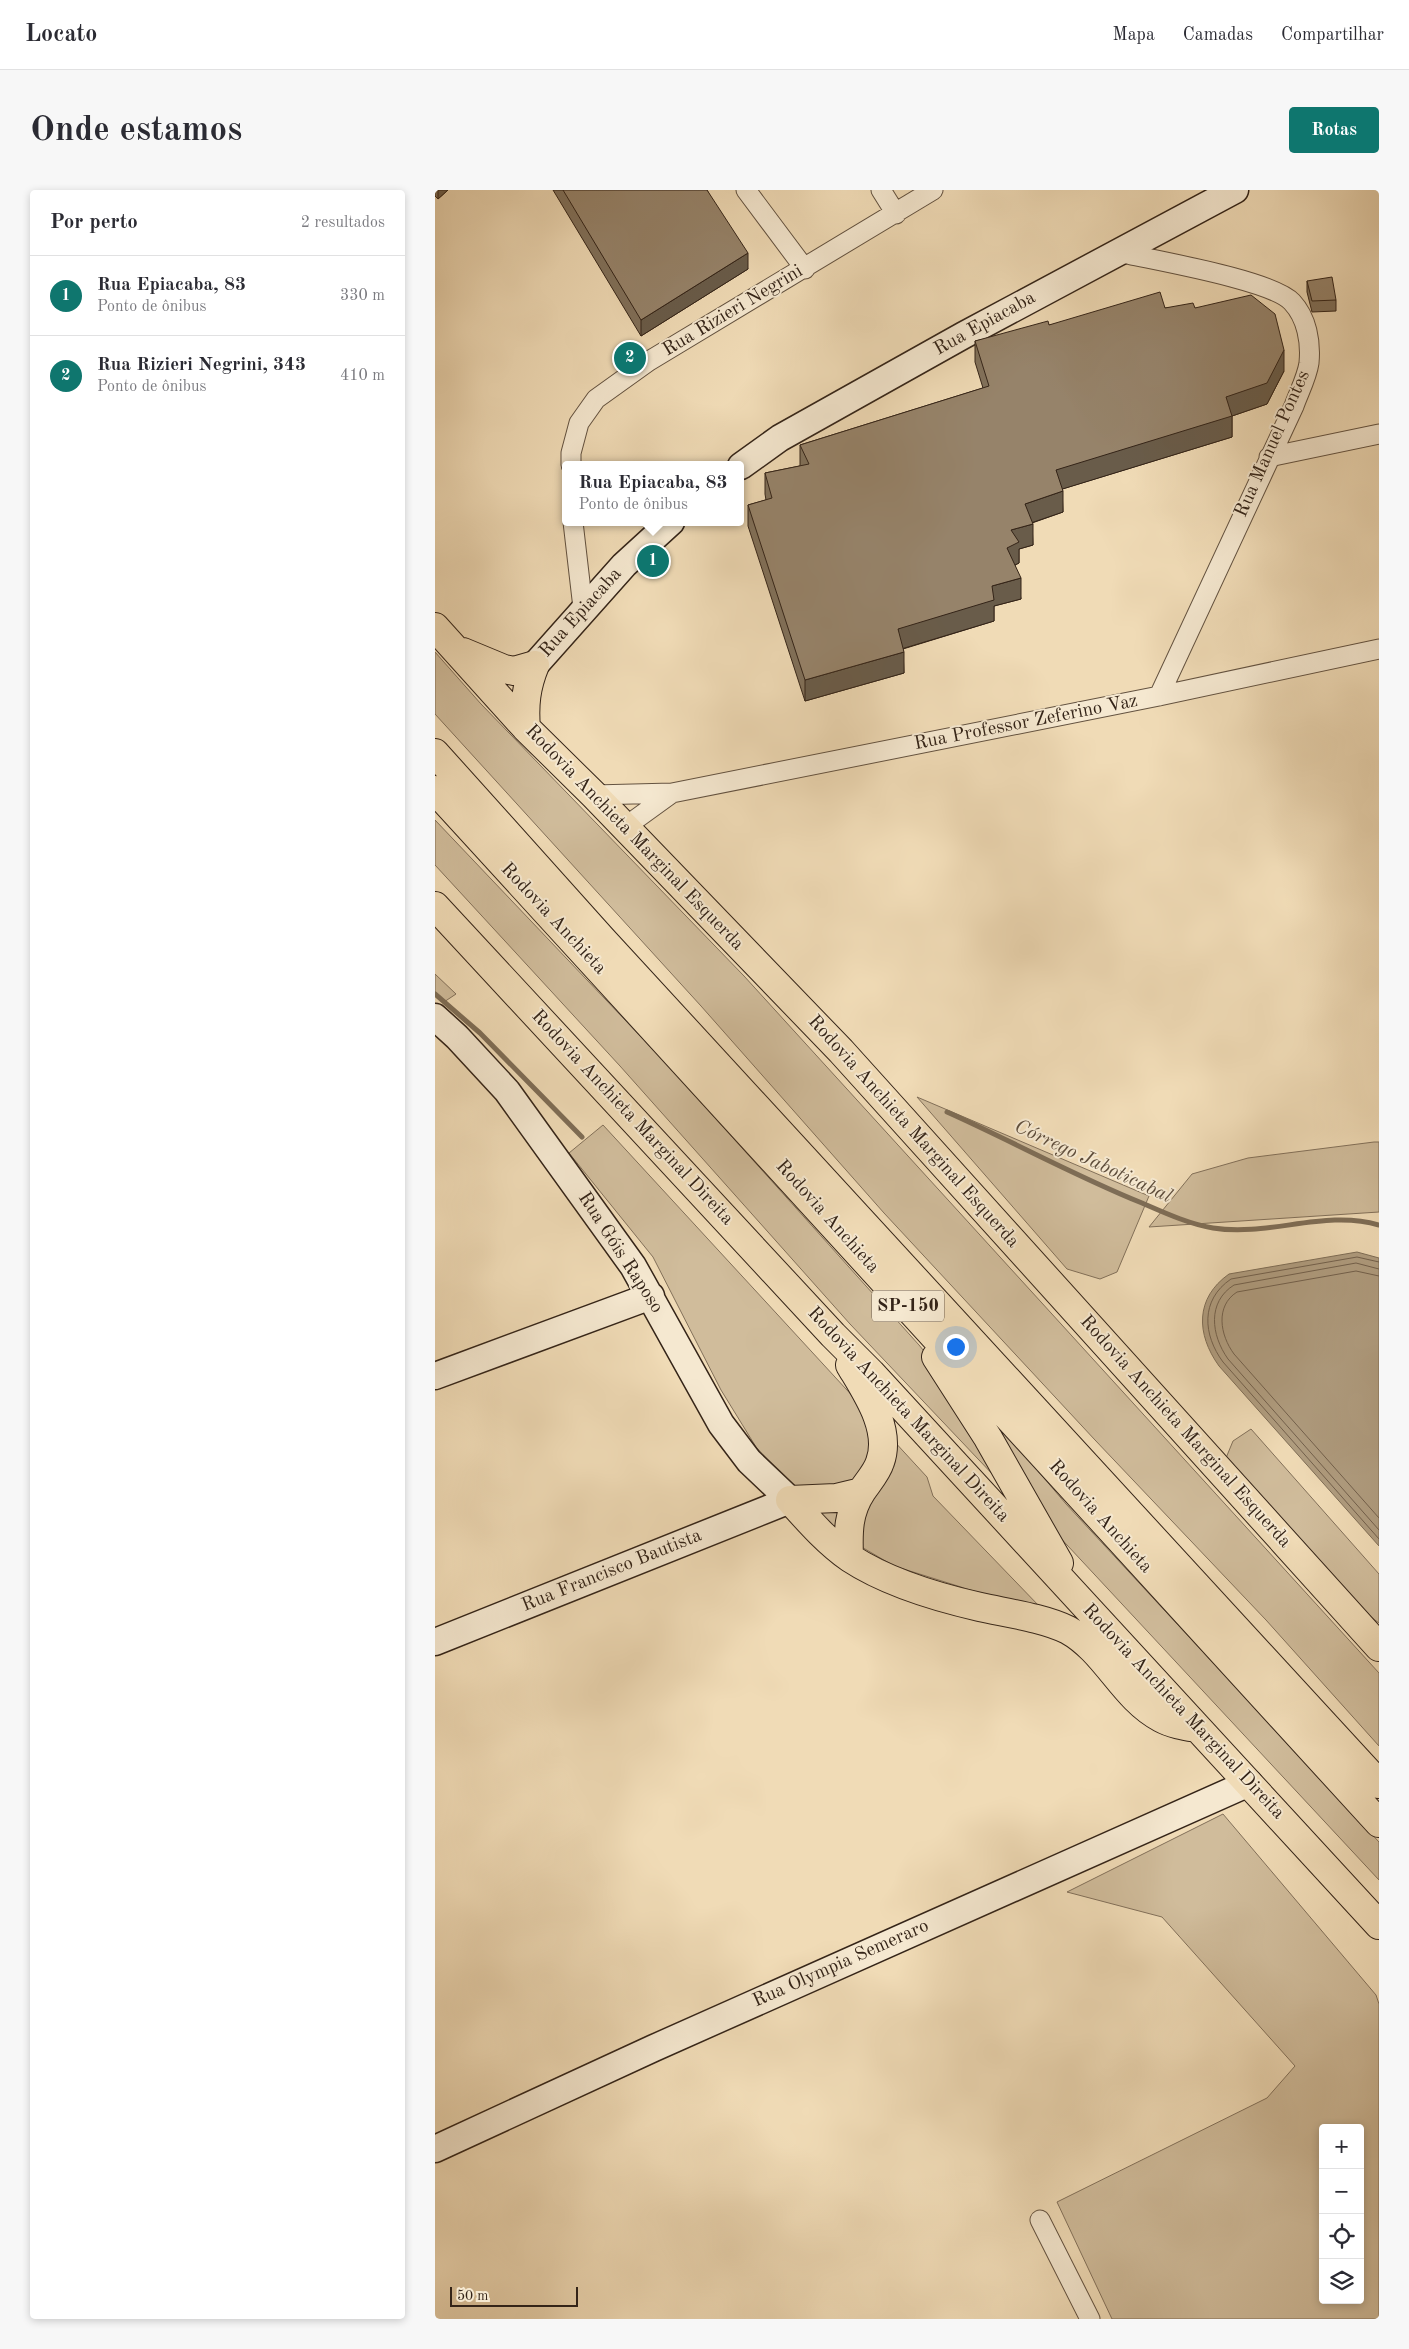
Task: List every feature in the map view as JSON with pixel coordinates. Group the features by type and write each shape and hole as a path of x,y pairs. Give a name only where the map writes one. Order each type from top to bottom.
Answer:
{"highway":[{"name":"Rodovia Anchieta Marginal Esquerda","path":"435,627 526,728 594,795 841,1051 1379,1647"},
{"path":"456,649 504,670 514,671 535,665"},
{"path":"526,728 524,703 527,686 535,665"},
{"name":"Rodovia Anchieta","path":"435,753 609,947 1379,1784"},
{"name":"Rodovia Anchieta","path":"435,790 1379,1823"},
{"name":"Rodovia Anchieta Marginal Direita","path":"435,906 833,1335 871,1373 1085,1608 1379,1925"},
{"path":"881,1276 964,1399 1085,1608"},
{"path":"833,1335 859,1380 880,1424 883,1445 881,1462 851,1510 849,1557"},
{"path":"790,1500 836,1498 861,1492"},
{"path":"790,1500 824,1536 849,1557 883,1577 973,1605 1052,1624 1068,1630 1089,1645 1148,1709 1171,1722 1198,1728"}],"street":[{"path":"746,190 805,269"},
{"path":"881,190 896,214"},
{"name":"Rua Rizieri Negrini","path":"571,461 579,423 596,399 649,361 805,269 933,190"},
{"name":"Rua Epiacaba","path":"744,464 780,438 1118,252 1235,190"},
{"name":"Rua Manuel Pontes","path":"1118,252 1235,278 1271,290 1292,301 1305,324 1309,342 1309,364 1294,406 1159,696"},
{"path":"1269,457 1379,434"},
{"path":"573,526 583,608"},
{"name":"Rua Epiacaba","path":"535,665 583,608 624,565 667,526"},
{"name":"Rua Professor Zeferino Vaz","path":"594,795 672,793 1159,696 1379,648"},
{"name":"Rua Professor Zeferino Vaz","path":"625,827 672,793"},
{"name":"Rua Góis Raposo","path":"435,1017 457,1037 507,1091 617,1242 651,1296 721,1424 749,1461 790,1500"},
{"path":"435,1376 651,1296"},
{"name":"Rua Francisco Bautista","path":"435,1642 790,1500"},
{"path":"1353,1619 1379,1636"},
{"name":"Rua Olympia Semeraro","path":"435,2149 654,2048 1249,1783"},
{"path":"1040,2220 1090,2319"}],"shaded area":[{"path":"435,652 481,704 744,976 1379,1673 1379,1746 1266,1620 884,1213 701,1006 435,714"},
{"path":"435,820 663,1060 919,1345 932,1361 1015,1498 850,1324 620,1066 435,865"},
{"path":"435,974 456,994 444,1002 435,995"},
{"path":"917,1097 1149,1196 1117,1272 1100,1279 1067,1269"},
{"path":"603,1125 927,1477 933,1496 1040,1607 980,1593 894,1566 831,1529 756,1447 721,1390 653,1257 569,1153"},
{"path":"1379,1142 1379,1212 1149,1227 1192,1174 1248,1158"},
{"path":"971,1392 1066,1504 1379,1842 1379,1880 1054,1531"},
{"path":"1251,1429 1379,1574 1379,1623 1368,1615 1226,1458 1233,1441"},
{"path":"1223,1814 1376,1995 1379,2004 1379,2319 1112,2319 1057,2202 1267,2098 1295,2066 1162,1917 1067,1892"}],"water":[{"path":"1357,1252 1379,1258 1379,1546 1219,1366 1211,1354 1203,1329 1205,1305 1210,1294 1229,1274"}],"building":[{"path":"563,190 707,190 748,253 641,320"},
{"path":"1332,277 1336,300 1312,301 1307,281"},
{"path":"1160,292 1165,308 1193,303 1195,308 1251,295 1275,314 1284,350 1267,383 1226,397 1232,416 1056,470 1063,491 1025,504 1033,524 1011,530 1019,542 1007,548 1021,578 992,586 994,600 898,629 904,652 805,680 748,505 772,498 765,473 809,464 800,445 989,386 975,341 1048,321 1049,325"}],"waterway":[{"name":"Córrego Jaboticabal","path":"435,994 480,1033 582,1137"},
{"name":"Córrego Jaboticabal","path":"947,1112 1117,1193 1195,1224 1234,1230 1338,1220 1359,1221 1379,1225"}],"place":[{"name":"Rua Rizieri Negrini, 343","path":"630,358"},
{"name":"Rua Epiacaba, 83","path":"653,561"}]}
